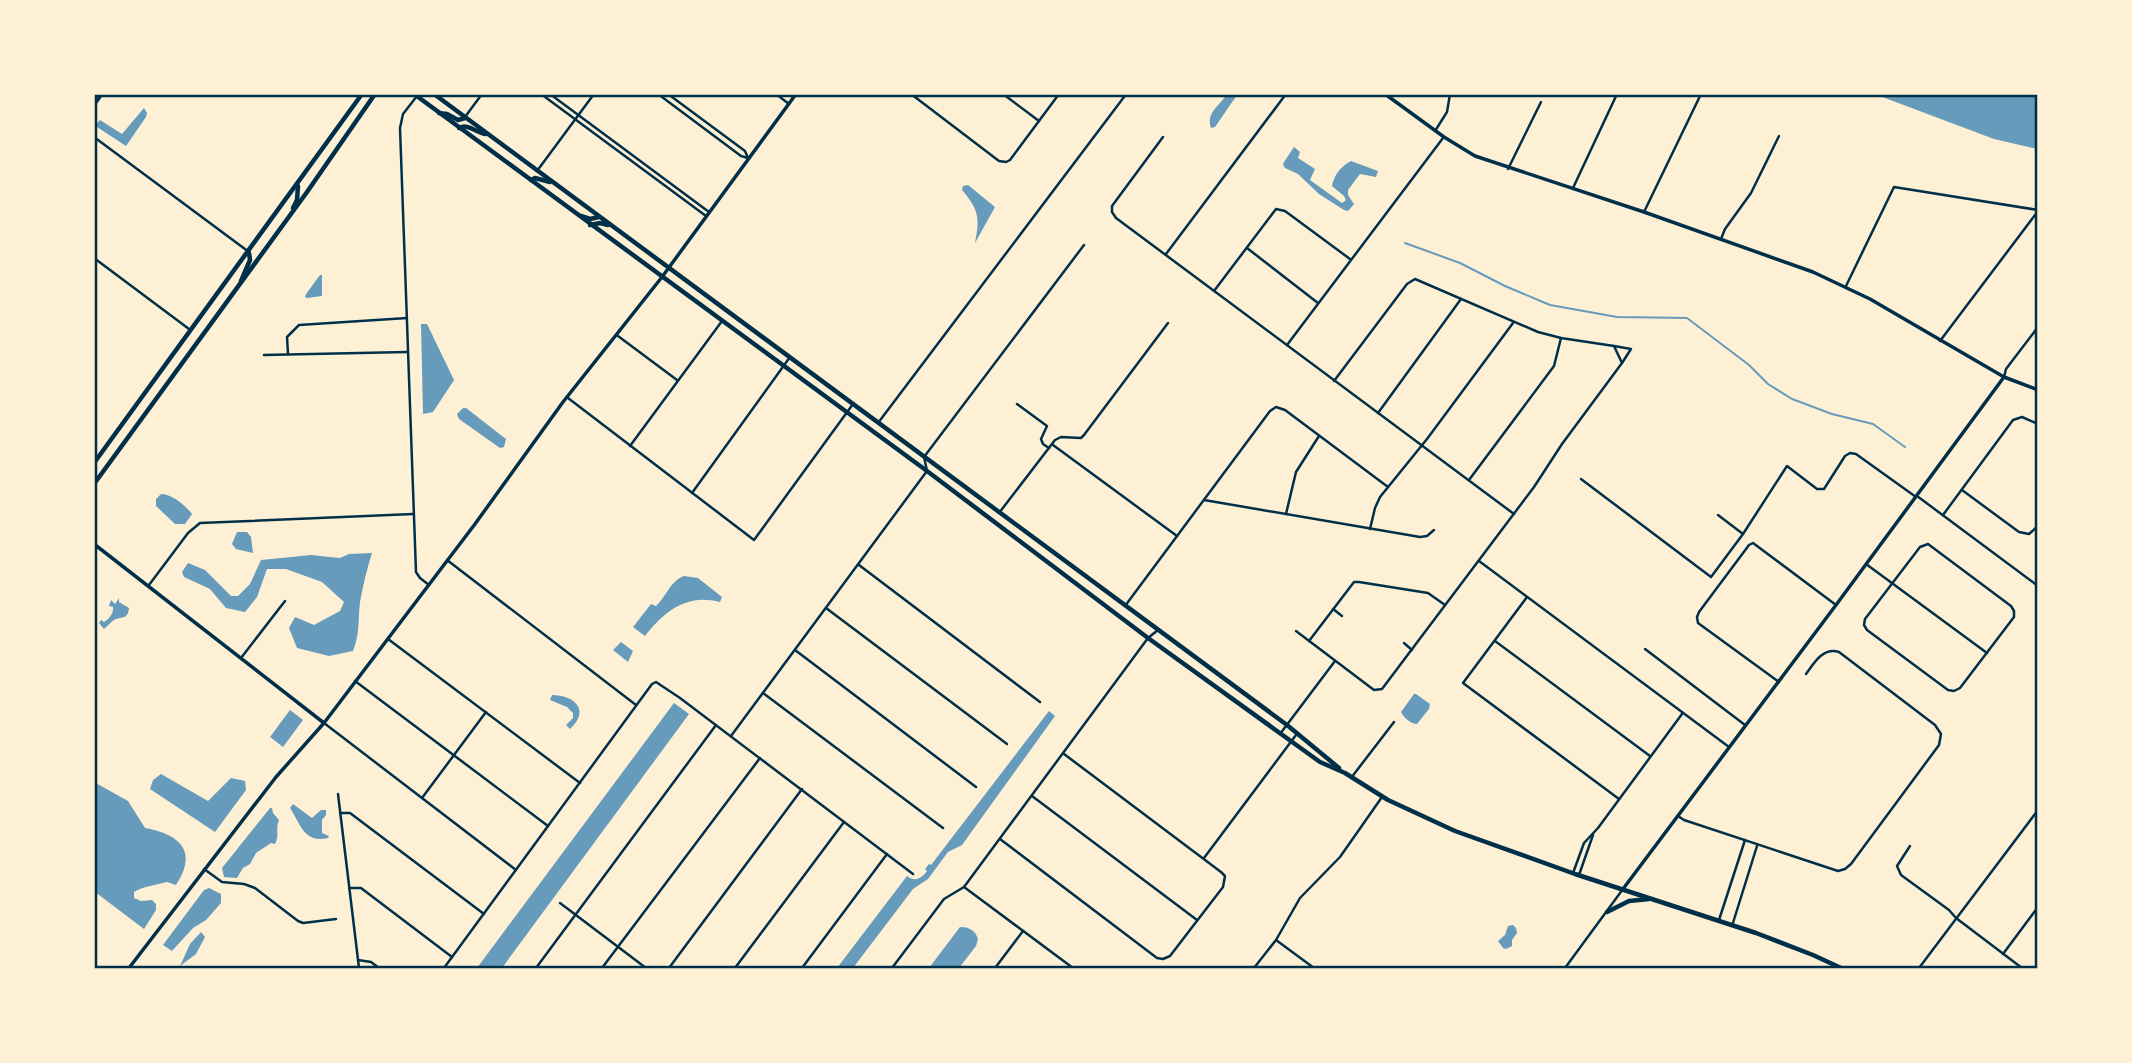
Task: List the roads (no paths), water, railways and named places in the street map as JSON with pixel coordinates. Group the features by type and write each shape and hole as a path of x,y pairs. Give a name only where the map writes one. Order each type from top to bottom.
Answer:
{"main road":[{"path":"94,463 362,94"},
{"path":"94,484 288,219 375,94"},
{"path":"434,94 1287,725 1345,773 1382,797 1447,827 1803,951 1841,968"},
{"path":"416,95 1280,734 1320,762 1345,773"},
{"path":"438,113 458,120 465,118"},
{"path":"459,128 469,127 478,133 487,134"},
{"path":"518,171 537,171"},
{"path":"530,180 535,178 554,183"},
{"path":"288,219 297,200 298,185"},
{"path":"577,215 590,219 599,217"},
{"path":"590,225 600,223 612,226"},
{"path":"240,283 250,260 249,252"},
{"path":"1606,912 1632,900 1652,899"}],"street":[{"path":"94,105 102,94"},
{"path":"465,118 482,94"},
{"path":"541,94 689,197 707,214"},
{"path":"550,94 618,144 686,201 707,214"},
{"path":"537,171 594,94"},
{"path":"658,94 741,156 748,158"},
{"path":"668,94 745,151 748,158"},
{"path":"776,94 789,104"},
{"path":"129,968 276,777 324,723 567,397 618,336 796,94"},
{"path":"911,94 999,161 1006,162 1059,94"},
{"path":"1003,94 1040,121"},
{"path":"1166,254 1286,94"},
{"path":"1385,94 1435,131 1475,156 1784,260 1846,286 2004,377 2038,390"},
{"path":"1435,131 1447,112 1450,94"},
{"path":"1573,188 1617,94"},
{"path":"1644,212 1701,94"},
{"path":"416,95 404,114 400,128 416,572 429,584"},
{"path":"878,423 1124,97"},
{"path":"1508,169 1541,102"},
{"path":"713,135 717,130"},
{"path":"1721,239 1751,193 1779,136"},
{"path":"94,137 249,252"},
{"path":"1163,137 1112,206 1116,218 1514,514"},
{"path":"1287,345 1444,137"},
{"path":"615,148 618,144"},
{"path":"1846,286 1894,187 2038,211 1940,341"},
{"path":"686,201 689,197"},
{"path":"1214,291 1274,211 1281,209 1351,260"},
{"path":"731,736 927,471 924,457 1084,245"},
{"path":"1247,248 1318,303"},
{"path":"94,258 191,331"},
{"path":"1296,631 1374,690 1385,687 1514,514 1631,349 1561,338 1513,322 1412,280 1334,381"},
{"path":"1378,412 1461,299"},
{"path":"288,354 287,337 299,324 407,318"},
{"path":"630,447 722,321"},
{"path":"1370,529 1375,508 1388,487 1513,322"},
{"path":"999,513 1050,446 1061,437 1076,439 1084,435 1168,323"},
{"path":"1564,968 1917,496 2038,327"},
{"path":"618,336 678,381"},
{"path":"1469,480 1554,366 1561,338"},
{"path":"1614,346 1622,363"},
{"path":"264,355 408,352"},
{"path":"692,494 790,357"},
{"path":"567,397 754,540 853,404"},
{"path":"1017,404 1047,426 1041,439 1043,444 1050,446 1177,536"},
{"path":"1125,606 1273,409 1285,410 1388,487"},
{"path":"1943,515 2013,420 2022,417 2038,424"},
{"path":"1286,514 1297,472 1319,436"},
{"path":"1581,479 1711,577 1743,534 1787,466 1817,489 1824,489 1845,456 1856,454 2038,586"},
{"path":"1962,490 2019,533 2032,533 2038,526"},
{"path":"1204,500 1420,537 1427,536 1434,530"},
{"path":"149,586 188,533 200,523 413,514"},
{"path":"1718,515 1743,534"},
{"path":"1779,682 1698,623 1699,612 1749,545 1754,543 1836,605"},
{"path":"94,544 516,870"},
{"path":"1924,545 1931,547 2011,606 2014,617 1960,688 1948,690 1867,630 1864,625 1865,619 1892,583 1924,545"},
{"path":"447,560 638,706"},
{"path":"1479,561 1730,748"},
{"path":"1866,564 1986,653"},
{"path":"859,565 1040,702"},
{"path":"1309,641 1350,585 1359,582 1428,593 1446,605"},
{"path":"1527,597 1463,682 1619,799"},
{"path":"241,658 285,601"},
{"path":"826,608 1007,744"},
{"path":"1333,609 1342,616"},
{"path":"892,968 944,900 964,887 1149,638 1158,630"},
{"path":"388,639 580,783"},
{"path":"1495,640 1651,757"},
{"path":"1404,643 1412,650"},
{"path":"1645,649 1746,726"},
{"path":"794,650 976,788"},
{"path":"1678,816 1838,871 1847,868 1941,741 1941,734 1935,725 1839,652 1830,650 1824,653 1806,674"},
{"path":"1280,734 1335,661"},
{"path":"355,681 548,826"},
{"path":"444,968 656,682 912,874"},
{"path":"763,692 943,828"},
{"path":"422,798 486,712"},
{"path":"1576,874 1584,843 1682,714"},
{"path":"1352,778 1394,722"},
{"path":"536,968 716,725"},
{"path":"1204,858 1297,733"},
{"path":"1000,839 1157,958 1170,956 1223,887 1224,874 1064,754"},
{"path":"602,968 760,758"},
{"path":"669,968 802,789"},
{"path":"338,794 359,968"},
{"path":"1032,796 1197,920"},
{"path":"1254,968 1276,940 1300,898 1340,857 1382,797"},
{"path":"1919,968 2038,810"},
{"path":"340,813 350,813 484,914"},
{"path":"735,968 844,822"},
{"path":"1718,921 1745,840"},
{"path":"1732,926 1758,844"},
{"path":"1910,846 1898,863 1898,872 2022,968"},
{"path":"803,968 887,854"},
{"path":"204,869 222,882 255,888 303,923 336,919"},
{"path":"964,887 1073,968"},
{"path":"349,888 360,888 452,957"},
{"path":"560,904 646,968"},
{"path":"2003,954 2038,907"},
{"path":"995,968 1023,931"},
{"path":"1276,940 1314,968"},
{"path":"358,960 370,962 379,968"},
{"path":"1392,968 1397,968"}],"water":[{"path":"1226,95 1237,95 1215,127 1211,128 1210,118"},
{"path":"1877,95 2037,95 2037,149 1994,139"},
{"path":"144,108 146,117 126,146 97,127 96,124 100,120 122,134"},
{"path":"1294,147 1300,152 1298,158 1315,169 1310,180 1342,203 1346,200 1344,196 1332,186 1344,165 1351,161 1378,171 1376,177 1360,174 1348,190 1354,204 1348,211 1344,210 1319,194 1298,174 1285,168 1284,162"},
{"path":"968,185 995,207 975,243 977,215 962,190 963,186"},
{"path":"320,275 322,296 305,297 306,294"},
{"path":"421,324 427,324 454,380 433,412 423,414"},
{"path":"463,408 506,439 504,447 500,448 459,419 457,414"},
{"path":"161,494 178,501 192,514 185,524 175,524 156,506 156,499"},
{"path":"237,532 247,532 251,537 253,553 236,549 232,544"},
{"path":"372,553 361,596 358,633 353,651 329,656 297,648 289,628 295,617 314,625 340,611 344,602 322,582 286,569 267,569 257,597 245,612 226,608 210,589 184,577 182,572 188,563 205,570 231,596 238,596 250,584 261,560 311,555 340,558 349,554"},
{"path":"684,576 698,578 722,597 720,602 686,602 668,612 645,636 633,627 651,604 656,606 675,581"},
{"path":"119,598 119,602 129,608 128,614 114,620 104,629 99,623 101,620 106,621 112,614 113,607 109,606 111,600 115,604"},
{"path":"621,642 633,651 628,662 613,650"},
{"path":"1414,694 1430,704 1417,724 1408,720 1401,712"},
{"path":"552,695 567,698 577,705 579,716 570,729 566,725 573,718 573,713 567,707 550,700"},
{"path":"674,703 689,714 502,968 477,968"},
{"path":"290,710 303,720 283,747 270,737"},
{"path":"1049,711 1055,716 962,845 948,852 928,879 913,889 853,968 837,968 907,876 915,879 925,874 925,869 931,865"},
{"path":"161,774 208,801 231,778 245,781 246,790 215,832 150,789 153,780"},
{"path":"94,782 128,801 145,828 176,840 185,854 186,863 176,885 167,882 134,892 134,898 141,901 152,900 156,904 156,910 144,929 95,892"},
{"path":"293,804 312,818 321,810 326,810 322,820 322,833 329,836 328,838 313,838 308,835 290,808"},
{"path":"270,808 279,820 275,844 271,843 256,853 237,878 224,877 222,868"},
{"path":"209,888 221,894 221,903 172,951 163,945 204,890"},
{"path":"1513,925 1517,933 1512,940 1512,946 1503,948 1498,941 1505,935 1508,926"},
{"path":"960,927 969,928 975,933 978,939 976,946 959,968 929,968"},
{"path":"201,932 205,937 196,954 180,966 190,944"}],"waterway":[{"path":"1405,243 1460,263 1550,305 1617,317 1687,318 1749,365 1768,384 1792,399 1832,414 1873,424 1905,447"}]}
